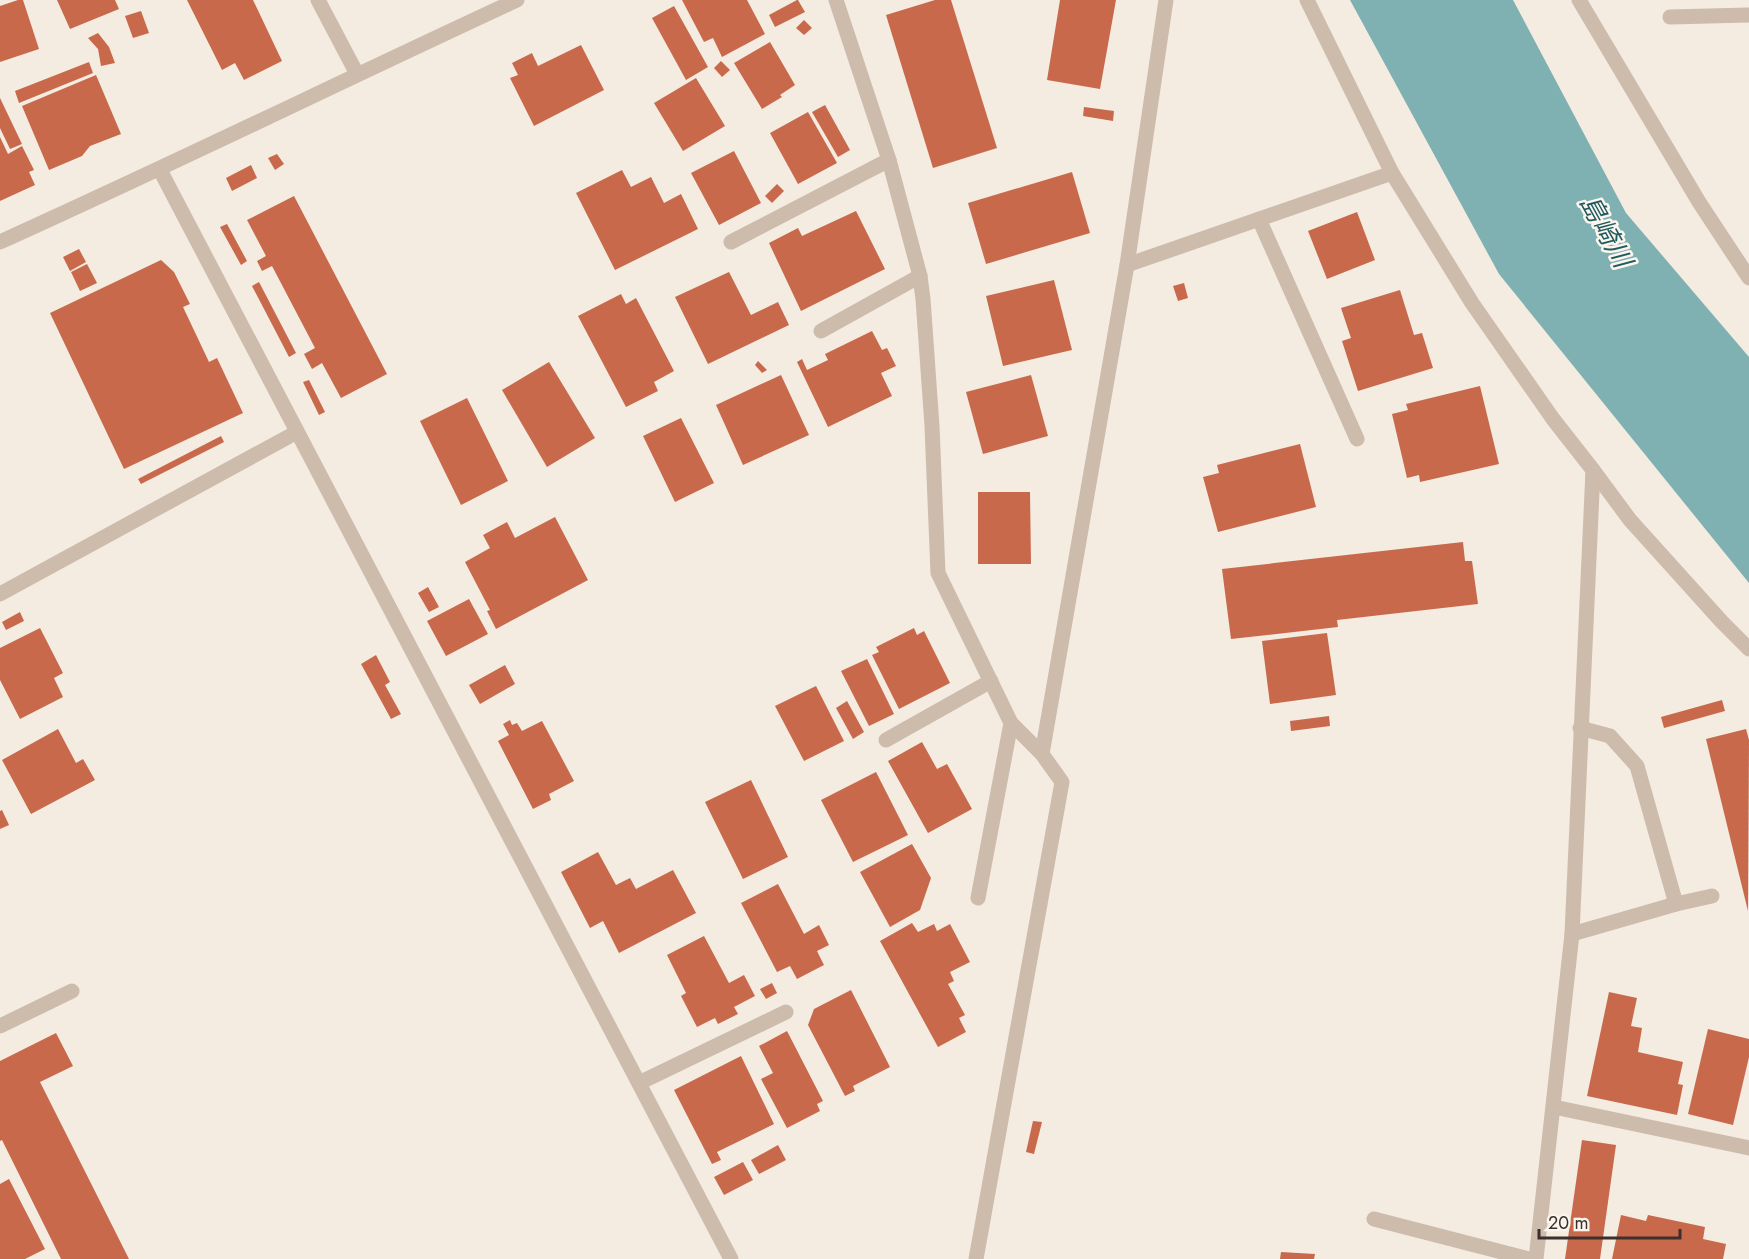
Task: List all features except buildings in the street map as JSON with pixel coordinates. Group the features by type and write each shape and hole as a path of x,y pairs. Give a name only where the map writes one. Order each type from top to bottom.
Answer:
{"street":[{"path":"318,0 357,74"},
{"path":"0,242 160,170 357,74 517,0"},
{"path":"836,0 889,160 920,276 932,426 938,573 1011,723 1042,754 1062,782 976,1259"},
{"path":"1042,754 1127,265 1166,0"},
{"path":"1307,0 1392,173 1472,303 1553,419 1630,520 1749,649"},
{"path":"1579,0 1699,202 1749,278"},
{"path":"1670,17 1749,15"},
{"path":"731,242 889,160"},
{"path":"160,170 731,1259"},
{"path":"1127,265 1392,173"},
{"path":"1259,219 1357,439"},
{"path":"821,331 920,276"},
{"path":"0,594 297,432"},
{"path":"1536,1259 1572,934 1593,470"},
{"path":"886,740 991,681"},
{"path":"978,898 1011,723"},
{"path":"1581,728 1610,736 1637,766 1676,904"},
{"path":"1572,934 1712,896"},
{"path":"0,1026 72,991"},
{"path":"639,1083 786,1012"},
{"path":"1554,1107 1749,1148"},
{"path":"1374,1220 1529,1259"}],"water":[{"name":"島崎川","path":"1350,0 1513,0 1626,213 1749,357 1749,583 1499,274"}]}
